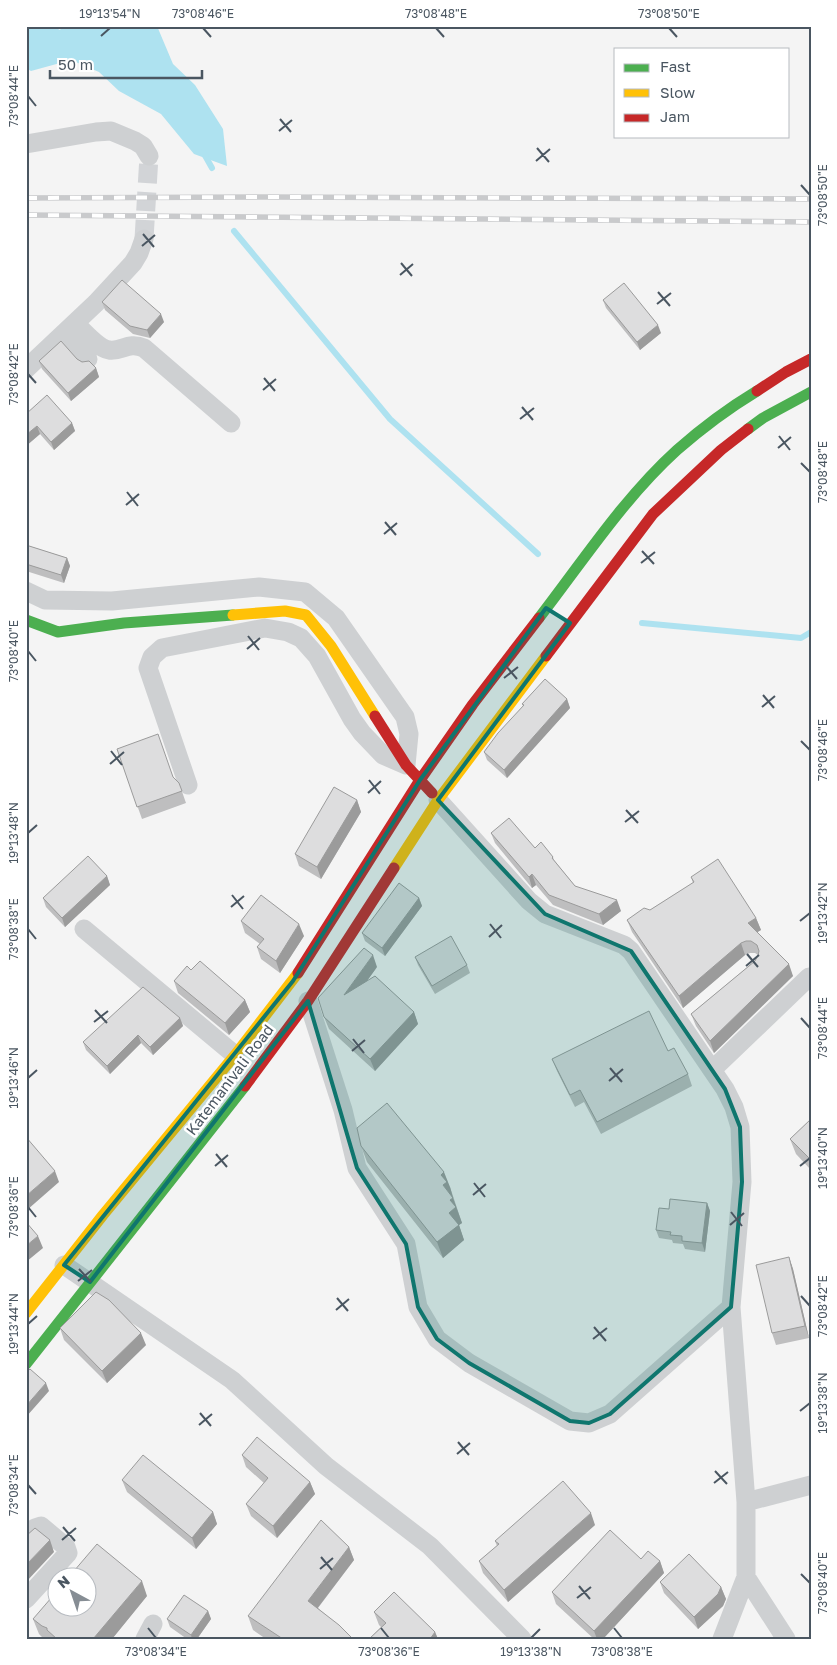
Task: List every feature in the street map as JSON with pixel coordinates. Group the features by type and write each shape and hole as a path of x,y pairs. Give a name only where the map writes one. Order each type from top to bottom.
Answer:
{"main road":[{"path":"558,616 630,499 677,450 731,407 786,372 811,360"},
{"path":"558,616 653,514 721,450 763,418 811,392"},
{"path":"26,620 58,632 124,623 285,611 306,615 331,646 406,765 438,800"},
{"name":"Katemanivali Road","path":"26,1313 293,981 420,780 473,704 558,616"},
{"name":"Katemanivali Road","path":"26,1364 126,1239 308,1001 558,616"}],"street":[{"path":"26,144 96,132 111,132 143,146 149,156"},
{"path":"26,369 134,264 144,239"},
{"path":"69,328 88,359"},
{"path":"69,328 110,351 136,344 144,348 231,423"},
{"path":"26,591 45,600 112,602 259,587 305,592 336,618 405,717 409,734 406,765 382,755 370,742 352,719 317,656 301,638 288,632 265,628 162,648 152,657 148,668 188,785"},
{"path":"438,800 529,901 545,914 624,945 631,951 725,1089 734,1107 740,1127 742,1182 731,1307 746,1502 746,1577 722,1639"},
{"path":"84,929 235,1055"},
{"path":"712,1070 809,978"},
{"path":"308,1001 343,1110 357,1168 406,1244 418,1307 437,1339 469,1363 570,1421 589,1423 610,1414 731,1307"},
{"path":"681,1024 695,1012"},
{"path":"64,1265 232,1380 326,1466 430,1546 522,1639"},
{"path":"746,1502 811,1485"},
{"path":"26,1538 35,1528 41,1526 66,1547 68,1554 26,1599"},
{"path":"746,1577 786,1639"}],"highlighted area":[{"path":"546,608 570,623 438,800 545,914 631,951 725,1089 740,1127 742,1182 731,1307 610,1414 589,1423 570,1421 469,1363 437,1339 418,1307 406,1244 357,1168 308,1001 90,1282 64,1265 293,981 420,780"}],"water":[{"path":"26,26 57,26 59,30 68,26 157,26 173,64 195,85 223,129 227,166 194,154 161,114 119,91 99,72 71,60 31,71 26,68"}],"building":[{"path":"122,280 161,314 147,330 130,326 102,302"},
{"path":"624,283 658,325 637,342 603,300"},
{"path":"61,341 77,359 82,362 89,361 96,368 68,393 39,361"},
{"path":"47,395 72,423 51,442 37,426 26,435 26,414"},
{"path":"26,545 67,558 61,575 26,564"},
{"path":"545,679 567,699 504,770 484,752 498,733 524,705 522,704"},
{"path":"158,734 173,777 179,783 182,791 137,807 117,749"},
{"path":"334,787 357,800 317,867 295,854"},
{"path":"509,818 535,848 541,842 575,886 617,900 599,914 549,895 532,874 529,877 491,833"},
{"path":"88,856 107,876 62,918 43,898"},
{"path":"718,859 756,918 748,923 789,964 710,1041 691,1014 755,961 759,951 757,945 751,941 741,943 679,996 627,920 644,908 650,910 694,882 691,877"},
{"path":"399,883 419,898 382,948 362,933"},
{"path":"261,895 299,924 276,961 257,947 264,939 241,921"},
{"path":"451,936 467,965 432,986 415,957"},
{"path":"364,948 373,955 344,995 375,976 414,1012 370,1059 324,1017 318,998"},
{"path":"200,961 245,1000 225,1023 174,981 187,966 191,970"},
{"path":"143,987 180,1018 150,1047 138,1035 107,1066 83,1042"},
{"path":"649,1011 668,1051 674,1048 688,1074 597,1122 580,1090 570,1095 552,1059"},
{"path":"387,1103 444,1172 441,1175 447,1182 443,1185 453,1198 450,1200 456,1207 449,1213 459,1225 437,1242 361,1146 357,1128"},
{"path":"811,1119 811,1160 790,1139"},
{"path":"26,1137 55,1171 26,1196"},
{"path":"670,1199 707,1203 702,1243 682,1241 682,1236 670,1235 671,1232 656,1230 659,1208 669,1209"},
{"path":"26,1222 38,1236 26,1246"},
{"path":"789,1257 805,1326 772,1333 756,1265"},
{"path":"96,1292 109,1300 141,1333 102,1371 60,1328"},
{"path":"30,1369 46,1383 26,1406 26,1373"},
{"path":"257,1437 310,1482 273,1526 246,1504 268,1478 242,1455"},
{"path":"143,1455 213,1512 192,1538 122,1480"},
{"path":"563,1481 591,1513 504,1590 479,1561 499,1544 495,1541"},
{"path":"321,1520 349,1547 308,1601 339,1625 353,1639 283,1639 248,1616"},
{"path":"35,1528 50,1540 26,1565 26,1536"},
{"path":"610,1530 641,1559 648,1551 660,1561 594,1631 552,1592"},
{"path":"97,1544 142,1581 93,1639 57,1639 47,1628 33,1619 48,1602 48,1618 98,1618 98,1568 77,1568"},
{"path":"689,1554 721,1587 718,1594 694,1617 660,1582"},
{"path":"394,1592 435,1632 430,1639 369,1639 386,1623 374,1612"},
{"path":"184,1595 208,1611 191,1635 167,1619"}],"waterway":[{"path":"203,152 212,168"},
{"path":"234,231 390,419 538,554"},
{"path":"642,623 801,638 811,632"}],"tunnel":[{"path":"144,239 149,156"}],"railway":[{"path":"26,198 811,199"},
{"path":"26,215 811,222"}],"traffic: fast":[{"path":"539,618 639,488 677,450 706,426 757,391"},
{"path":"748,429 763,418 811,392"},
{"path":"26,620 58,632 124,623 233,615"},
{"path":"26,1364 245,1086"}],"traffic: slow":[{"path":"233,615 285,611 306,615 331,646 375,716"},
{"path":"394,868 438,800 546,656"},
{"path":"26,1313 103,1215 235,1055 298,973"}],"traffic: jam":[{"path":"757,391 786,372 811,359"},
{"path":"546,656 653,514 721,450 748,429"},
{"path":"298,973 420,780 473,704 539,618"},
{"path":"375,716 406,765 432,793"},
{"path":"245,1086 308,1001 394,868"}]}
